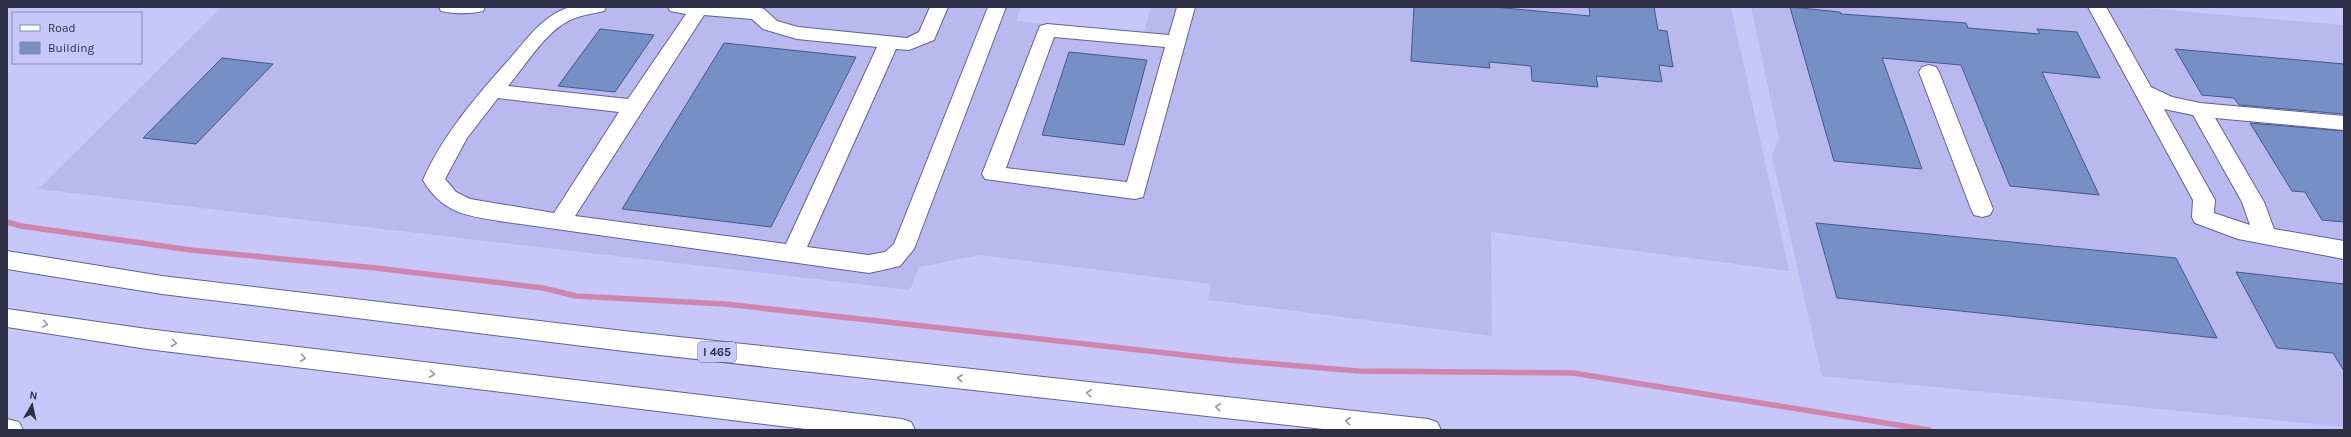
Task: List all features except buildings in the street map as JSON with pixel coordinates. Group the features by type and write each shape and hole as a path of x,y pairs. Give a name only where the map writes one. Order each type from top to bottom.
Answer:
{"main road":[{"path":"448,7 476,7"},
{"path":"597,7 574,12 550,25 494,91 442,158 434,180 444,194 454,202 471,207 560,222 869,264 892,260 903,249 997,7"},
{"path":"677,7 757,13 770,25 797,33 909,44 927,36 939,7"},
{"path":"1175,42 1047,30 993,174 1135,191 1175,42 1186,7"},
{"path":"2097,7 2204,200 2203,217 2238,231 2344,250"},
{"path":"560,222 633,107 699,9"},
{"path":"793,254 889,42"},
{"path":"1929,72 1982,209"},
{"path":"494,91 633,107"},
{"path":"2145,92 2167,103 2200,110 2344,123"},
{"path":"2200,110 2253,202 2266,237"},
{"name":"I 465","path":"7,260 162,285 616,340 1428,430"},
{"path":"7,318 155,340 902,430"}],"shaded area":[{"path":"222,7 1021,7 1016,21 1143,35 1151,7 1731,7 1789,271 1491,232 1492,336 1208,300 1211,284 980,255 919,267 910,290 38,189"},
{"path":"1751,7 2132,7 2344,25 2344,427 1822,376 1772,156 1779,138"}],"waterway":[{"path":"7,222 21,226 191,250 376,268 543,288 576,296 725,304 1229,360 1358,371 1573,373 1929,430"}]}
